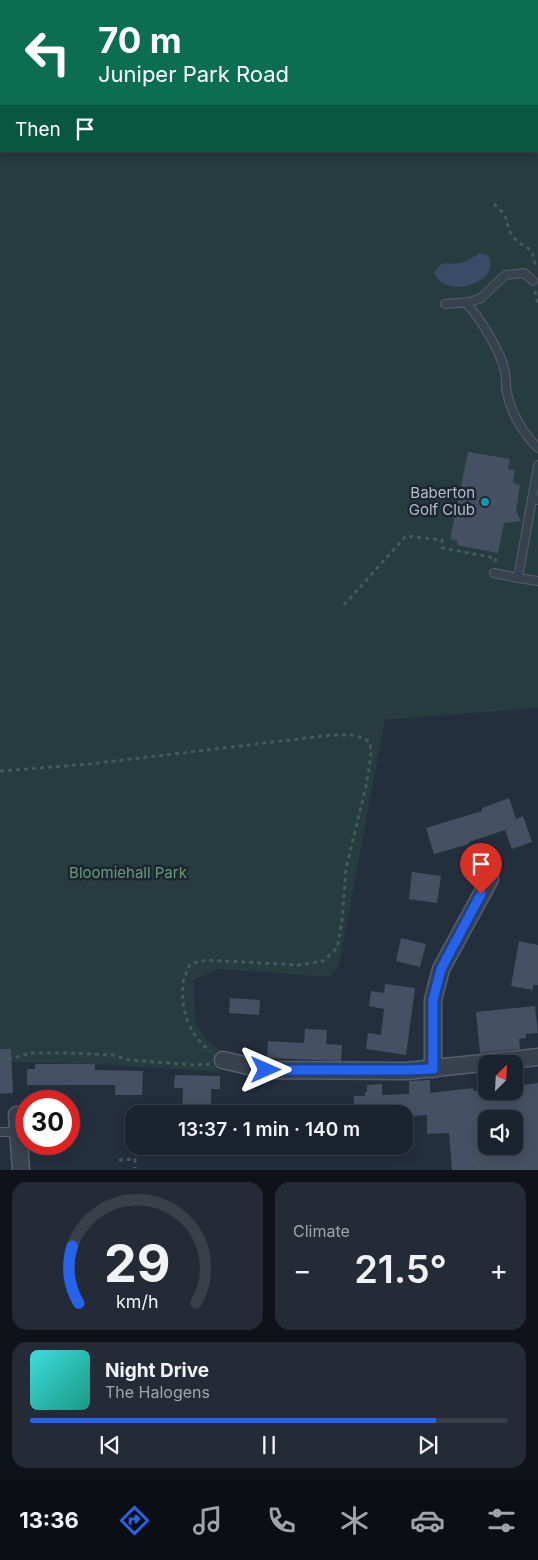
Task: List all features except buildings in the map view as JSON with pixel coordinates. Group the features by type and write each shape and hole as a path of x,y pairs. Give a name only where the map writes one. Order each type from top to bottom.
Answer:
{"street":[{"path":"433,1069 433,1000 441,969 490,878"},
{"path":"216,1058 266,1070 407,1070 433,1069 538,1057"},
{"path":"20,1155 21,1170"}],"lane":[{"path":"476,312 481,298 505,275 524,273 533,281"},
{"path":"446,304 481,298"},
{"path":"465,302 476,312 502,360 506,374 506,388 516,418 538,448"},
{"path":"518,578 535,499 538,466"},
{"path":"494,573 538,581"},
{"path":"0,1132 15,1125"}],"path":[{"path":"494,204 504,215 507,226 514,238 528,247 533,253 536,269 533,281 538,305"},
{"path":"344,605 406,536 442,540 442,548 496,558 494,573"},
{"path":"0,771 90,764 353,734 363,737 370,742 371,753 361,812 346,869 342,920 337,948 323,961 299,965 206,960 190,964 183,982 183,1007 191,1030 216,1058 209,1065 128,1060 113,1055 40,1053 31,1053 0,1060"},
{"path":"479,1155 480,1170"},
{"path":"119,1160 134,1159 135,1168"}],"green space":[{"name":"Bloomiehall Park","path":"0,152 538,152 538,708 385,720 339,965 329,977 218,969 194,980 195,1021 208,1042 224,1053 220,1072 95,1064 0,1062"}],"water":[{"path":"480,253 489,257 489,270 485,277 472,284 457,287 450,286 438,279 434,272 440,265 463,262"}],"place":[{"name":"Baberton Golf Club","path":"485,502"}],"route":[{"path":"266,1070 433,1069 433,1000 441,969 481,894"}]}
